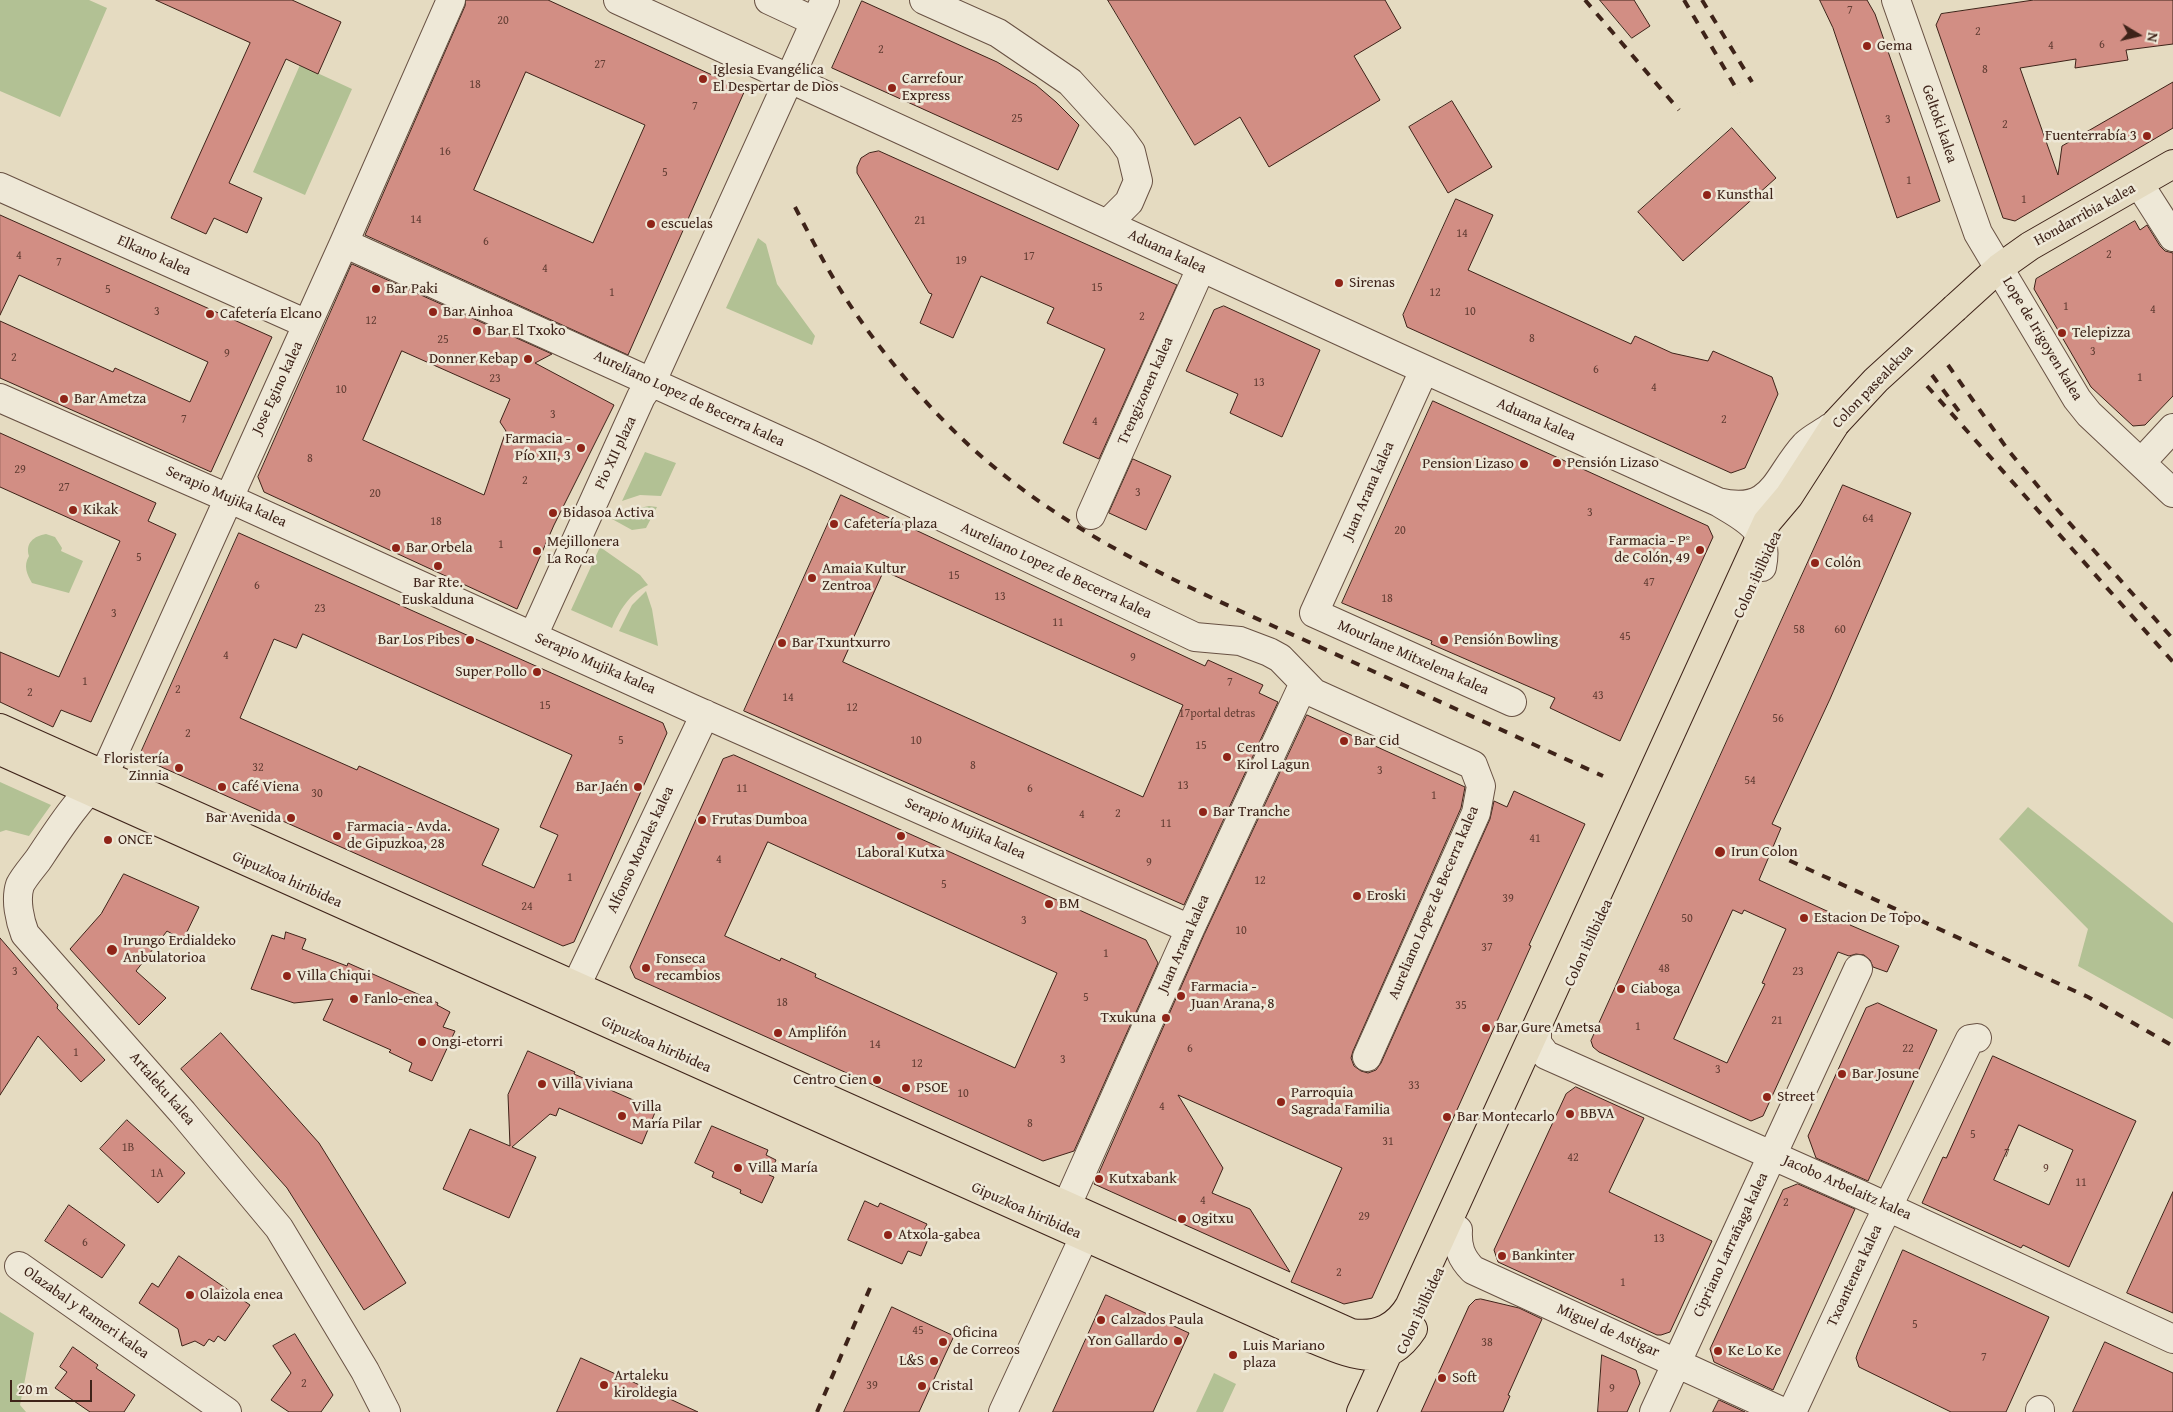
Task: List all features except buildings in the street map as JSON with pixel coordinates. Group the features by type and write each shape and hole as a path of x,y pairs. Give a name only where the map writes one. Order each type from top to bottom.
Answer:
{"main road":[{"name":"Hondarribia kalea","path":"1999,268 2030,246 2173,164"},
{"name":"Colon pasealekua","path":"1764,529 1804,474 1836,423 1876,380 1999,268"},
{"name":"Colon ibilbidea","path":"1366,1411 1412,1317 1539,1039 1804,474"},
{"name":"Colon ibilbidea","path":"1366,1411 1388,1352 1412,1317 1458,1230 1539,1039 1764,529"},
{"path":"0,728 96,783"},
{"name":"Gipuzkoa hiribidea","path":"0,751 96,783 576,986 1352,1333 1368,1334 1385,1330 1412,1317"},
{"name":"Gipuzkoa hiribidea","path":"96,783 1084,1237 1313,1339 1354,1355 1365,1357 1388,1352"},
{"name":"Gipuzkoa hiribidea","path":"1313,1339 1350,1361 1362,1383 1366,1411"}],"street":[{"name":"Jose Egino kalea","path":"96,783 344,243 451,0"},
{"name":"Aduana kalea","path":"618,0 1424,370 1718,502 1764,529"},
{"path":"769,0 820,11"},
{"path":"924,0 998,34 1070,82 1121,138 1131,152 1138,180 1129,202 1107,224"},
{"name":"Geltoki kalea","path":"1902,5 1978,233 1999,268"},
{"name":"Pio XII plaza","path":"533,636 641,397 652,381 820,11"},
{"path":"2141,183 2143,190 2173,237"},
{"name":"Elkano kalea","path":"0,187 307,324"},
{"path":"1978,233 2002,245 2030,246"},
{"name":"Geltoki kalea","path":"1955,308 1964,296 1975,271 1978,233"},
{"name":"Aureliano Lopez de Becerra kalea","path":"344,243 820,458 1195,637 1240,641 1280,658 1314,693 1473,765 1481,786 1476,813 1366,1057"},
{"name":"Trengizonen kalea","path":"1091,515 1201,268"},
{"name":"Lope de Irigoyen kalea","path":"1999,268 2070,390 2089,414 2173,492"},
{"name":"Juan Arana kalea","path":"1314,613 1424,370"},
{"name":"Serapio Mujika kalea","path":"0,398 228,498 706,714 1190,929"},
{"name":"Aduana kalea","path":"1718,502 1740,505 1761,499 1778,485 1806,445 1836,423"},
{"path":"2143,464 2148,455 2173,428"},
{"path":"1762,567 1764,529"},
{"name":"Mourlane Mitxelena kalea","path":"1314,613 1512,702"},
{"name":"Juan Arana kalea","path":"1067,1205 1190,929 1298,677"},
{"name":"Alfonso Morales kalea","path":"576,986 706,714"},
{"name":"Artaleku kalea","path":"96,783 20,886 9,893 25,934 183,1113 278,1228 365,1371 386,1412"},
{"name":"Cipriano Larrañaga kalea","path":"1654,1412 1858,969"},
{"name":"Txoantenea kalea","path":"1792,1412 1888,1206 1970,1039 1977,1038"},
{"name":"Jacobo Arbelaitz kalea","path":"1539,1039 1546,1055 1888,1206 2173,1339"},
{"name":"Miguel de Astigar","path":"1458,1230 1457,1241 1460,1252 1465,1262 1474,1270 1783,1412"},
{"path":"1003,1412 1084,1237"},
{"name":"Olazabal y Rameri kalea","path":"18,1266 227,1412"}],"green space":[{"path":"0,0 89,0 107,8 60,117 0,91"},
{"path":"300,65 352,89 305,195 253,172"},
{"path":"758,238 766,244 777,284 815,336 812,345 726,308"},
{"path":"645,452 676,463 661,496 640,495 622,501"},
{"path":"649,506 657,507 646,528 632,530 612,519 620,512"},
{"path":"46,534 55,537 62,548 61,551 83,561 69,593 32,583 27,573 26,563 29,556 29,544 34,538"},
{"path":"600,547 640,575 648,585 630,598 618,615 612,628 571,610"},
{"path":"646,591 652,609 658,646 619,631 632,605"},
{"path":"0,782 51,805 29,836 6,830 0,832"},
{"path":"2028,807 2173,923 2173,1019 2078,966 2088,929 1999,839"},
{"path":"0,1312 34,1333 20,1405 26,1412 0,1412"},
{"path":"1214,1373 1236,1384 1223,1412 1196,1412"}],"railway":[{"path":"1585,0 1679,110"},
{"path":"1684,0 1739,93"},
{"path":"1702,0 1752,82"},
{"path":"795,207 828,269 850,305 906,380 972,448 1010,480 1049,508 1133,559 1177,581 1603,776"},
{"path":"1948,365 2008,450 2056,508 2173,639"},
{"path":"1932,375 1964,418"},
{"path":"1927,386 2173,662"},
{"path":"1773,853 2088,997 2173,1046"},
{"path":"817,1412 870,1288"}],"place":[{"name":"Gema","path":"1867,46"},
{"name":"Iglesia Evangélica El Despertar de Dios","path":"703,79"},
{"name":"Carrefour Express","path":"892,88"},
{"name":"Fuenterrabía 3","path":"2147,136"},
{"name":"Kunsthal","path":"1707,195"},
{"name":"escuelas","path":"651,224"},
{"name":"Sirenas","path":"1339,283"},
{"name":"Bar Paki","path":"376,289"},
{"name":"Bar Ainhoa","path":"433,312"},
{"name":"Cafetería Elcano","path":"210,314"},
{"name":"Bar El Txoko","path":"477,331"},
{"name":"Telepizza","path":"2062,333"},
{"name":"Donner Kebap","path":"528,359"},
{"name":"Bar Ametza","path":"64,399"},
{"name":"Farmacia - Pío XII, 3","path":"581,448"},
{"name":"Pensión Lizaso","path":"1557,463"},
{"name":"Pension Lizaso","path":"1524,464"},
{"name":"Kikak","path":"73,510"},
{"name":"Bidasoa Activa","path":"553,513"},
{"name":"Cafetería plaza","path":"834,524"},
{"name":"Bar Orbela","path":"396,548"},
{"name":"Farmacia - Pº de Colón, 49","path":"1700,550"},
{"name":"Mejillonera La Roca","path":"537,551"},
{"name":"Colón","path":"1815,563"},
{"name":"Bar Rte. Euskalduna","path":"438,566"},
{"name":"Amaia Kultur Zentroa","path":"812,578"},
{"name":"Bar Los Pibes","path":"470,640"},
{"name":"Pensión Bowling","path":"1444,640"},
{"name":"Bar Txuntxurro","path":"782,643"},
{"name":"Super Pollo","path":"537,672"},
{"name":"Bar Cid","path":"1344,741"},
{"name":"Centro Kirol Lagun","path":"1227,757"},
{"name":"Floristería Zinnia","path":"179,768"},
{"name":"Café Viena","path":"222,787"},
{"name":"Bar Jaén","path":"638,787"},
{"name":"Bar Tranche","path":"1203,812"},
{"name":"Bar Avenida","path":"291,818"},
{"name":"Frutas Dumboa","path":"702,820"},
{"name":"Farmacia - Avda. de Gipuzkoa, 28","path":"337,836"},
{"name":"Laboral Kutxa","path":"901,836"},
{"name":"ONCE","path":"108,840"},
{"name":"Irun Colon","path":"1720,852"},
{"name":"Eroski","path":"1357,896"},
{"name":"BM","path":"1049,904"},
{"name":"Estacion De Topo","path":"1804,918"},
{"name":"Irungo Erdialdeko Anbulatorioa","path":"112,950"},
{"name":"Fonseca recambios","path":"646,968"},
{"name":"Villa Chiqui","path":"287,976"},
{"name":"Ciaboga","path":"1621,989"},
{"name":"Farmacia - Juan Arana, 8","path":"1181,996"},
{"name":"Fanlo-enea","path":"354,999"},
{"name":"Txukuna","path":"1166,1018"},
{"name":"Bar Gure Ametsa","path":"1486,1028"},
{"name":"Amplifón","path":"778,1033"},
{"name":"Ongi-etorri","path":"422,1042"},
{"name":"Bar Josune","path":"1842,1074"},
{"name":"Centro Cien","path":"877,1080"},
{"name":"Villa Viviana","path":"542,1084"},
{"name":"PSOE","path":"906,1088"},
{"name":"Street","path":"1767,1097"},
{"name":"Parroquia Sagrada Familia","path":"1281,1102"},
{"name":"BBVA","path":"1570,1114"},
{"name":"Villa María Pilar","path":"622,1116"},
{"name":"Bar Montecarlo","path":"1447,1117"},
{"name":"Villa María","path":"738,1168"},
{"name":"Kutxabank","path":"1099,1179"},
{"name":"Ogitxu","path":"1182,1219"},
{"name":"Atxola-gabea","path":"888,1235"},
{"name":"Bankinter","path":"1502,1256"},
{"name":"Olaizola enea","path":"190,1295"},
{"name":"Calzados Paula","path":"1101,1320"},
{"name":"Yon Gallardo","path":"1178,1341"},
{"name":"Oficina de Correos","path":"943,1342"},
{"name":"Ke Lo Ke","path":"1718,1351"},
{"name":"Luis Mariano plaza","path":"1233,1355"},
{"name":"L&S","path":"934,1361"},
{"name":"Soft","path":"1442,1378"},
{"name":"Artaleku kiroldegia","path":"604,1385"},
{"name":"Cristal","path":"922,1386"}]}
